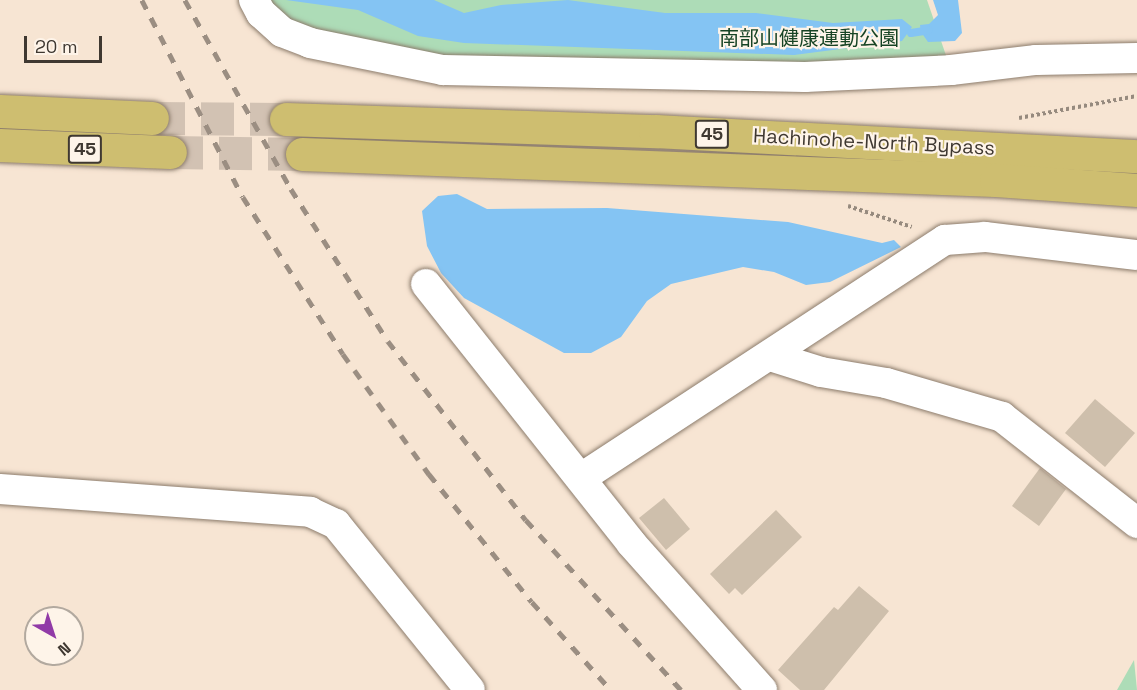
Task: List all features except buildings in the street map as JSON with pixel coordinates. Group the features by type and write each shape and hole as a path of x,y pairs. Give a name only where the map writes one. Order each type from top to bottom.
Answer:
{"highway":[{"name":"45","path":"0,111 152,117"},
{"name":"Hachinohe-North Bypass","path":"286,119 667,131 1137,156"},
{"name":"45","path":"0,145 170,152"},
{"name":"Hachinohe-North Bypass","path":"302,154 996,180 1137,190"}],"street":[{"path":"254,0 261,13 282,32 310,43 443,70 805,77 951,70 1036,60 1137,58"},
{"path":"581,478 945,240 985,237 1137,255"},
{"path":"426,284 631,543 762,690"},
{"path":"770,356 821,372 886,383 1002,417 1137,523"},
{"path":"0,489 310,512 336,524 470,690"}],"path":[{"path":"1014,120 1055,109 1137,96"},
{"path":"840,201 945,240"}],"green space":[{"name":"南部山健康運動公園","path":"254,0 927,0 951,70 443,70 310,43"},
{"path":"1134,660 1137,690 1117,690"}],"water":[{"path":"286,0 434,0 464,13 501,5 568,0 665,13 756,13 833,23 902,19 912,27 902,41 794,55 464,43 418,36 358,10"},
{"path":"933,0 958,0 962,33 955,41 928,42 921,32 920,25 929,24 938,15"},
{"path":"457,194 487,209 607,208 788,222 882,243 894,240 901,247 830,282 806,285 774,272 743,267 671,284 647,301 621,337 591,353 564,353 464,298 441,273 427,246 422,211 438,196"}],"waterway":[{"path":"911,33 929,30"}],"tunnel":[{"path":"152,118 286,119"},
{"path":"170,152 302,154"}],"railway":[{"path":"142,0 243,197 343,354 429,474 532,602 611,690"},
{"path":"185,0 291,189 388,341 526,520 681,690"}]}
